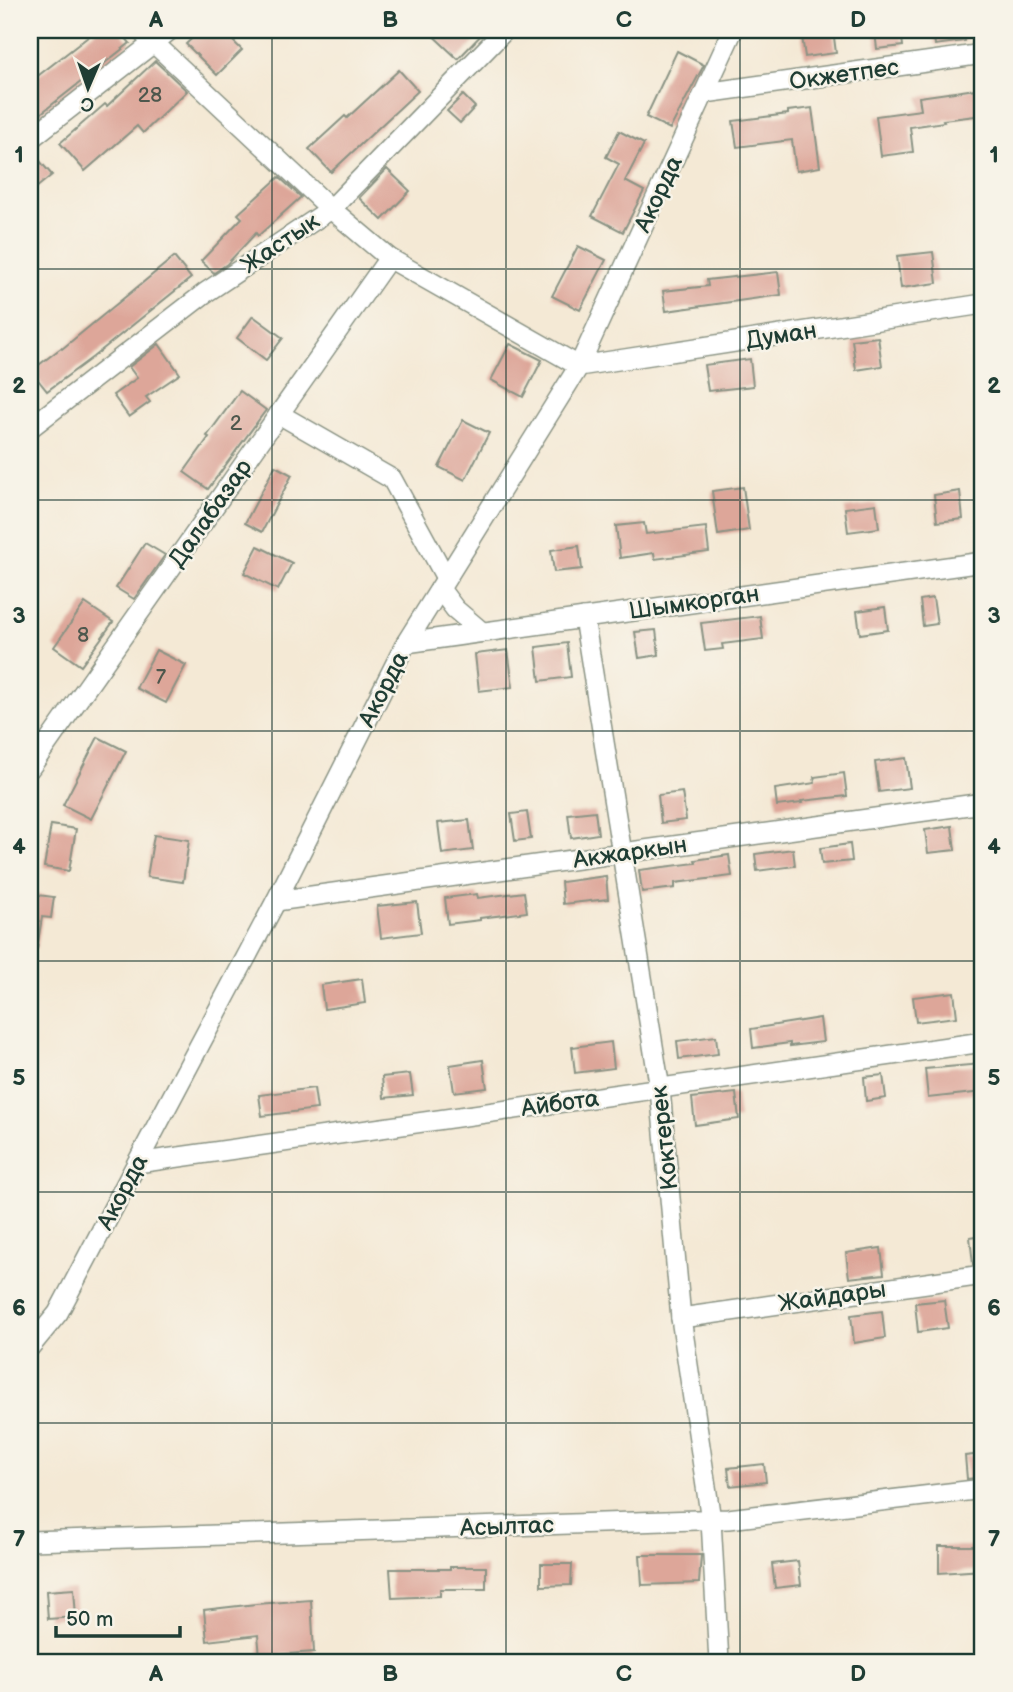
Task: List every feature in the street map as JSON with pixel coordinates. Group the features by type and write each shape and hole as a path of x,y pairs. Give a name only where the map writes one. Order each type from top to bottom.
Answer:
{"street":[{"path":"140,30 331,209 389,258 579,366"},
{"path":"30,139 170,30"},
{"name":"Жастык","path":"30,428 205,293 331,209 505,30"},
{"name":"Акорда","path":"30,1347 58,1313 138,1163 276,901 406,642 579,366 733,30"},
{"name":"Окжетпес","path":"705,93 983,54"},
{"name":"Далабазар","path":"30,768 389,258"},
{"name":"Думан","path":"579,366 983,304"},
{"path":"279,414 392,479 455,609 482,632"},
{"name":"Шымкорган","path":"406,642 983,562"},
{"name":"Коктерек","path":"584,618 660,1089 681,1318 711,1520 719,1662"},
{"name":"Акжаркын","path":"276,901 983,803"},
{"name":"Айбота","path":"138,1163 983,1042"},
{"name":"Жайдары","path":"681,1318 983,1275"},
{"name":"Асылтас","path":"30,1542 711,1520 983,1489"}],"building":[{"path":"97,30 119,30 130,43 30,122 30,82"},
{"path":"201,30 222,30 242,50 217,75 186,44"},
{"path":"427,30 486,30 458,59"},
{"path":"801,30 833,30 836,53 805,57"},
{"path":"901,30 903,46 877,49 875,32"},
{"path":"933,30 964,30 965,41 935,45"},
{"path":"677,51 704,65 670,129 646,117"},
{"path":"155,61 187,91 143,133 137,126 85,171 60,143 105,104 107,106"},
{"path":"399,70 418,91 331,172 309,149"},
{"path":"983,88 983,115 910,127 913,152 881,156 876,116 921,110 919,97"},
{"path":"463,95 475,107 460,123 447,111"},
{"path":"812,108 820,167 796,171 792,140 737,147 733,121"},
{"path":"619,131 644,144 625,181 644,191 623,232 592,216 619,164 606,157"},
{"path":"38,159 52,175 30,193 30,166"},
{"path":"387,169 410,191 382,220 359,198"},
{"path":"279,177 301,197 258,236 256,233 227,264 214,273 201,261 242,218 238,214"},
{"path":"578,246 606,260 580,310 552,296"},
{"path":"933,252 937,283 901,288 897,256"},
{"path":"174,257 191,278 47,391 31,371 62,349"},
{"path":"778,272 781,295 666,311 663,291 708,286 707,280"},
{"path":"253,316 283,338 266,360 237,338"},
{"path":"878,337 882,366 856,370 852,340"},
{"path":"159,344 180,374 146,397 150,402 129,417 113,395 137,378 129,367"},
{"path":"510,344 542,360 523,397 491,380"},
{"path":"750,359 753,386 708,391 704,365"},
{"path":"240,391 266,410 208,489 184,472"},
{"path":"463,420 489,433 465,480 439,467"},
{"path":"275,466 292,475 262,532 245,523"},
{"path":"743,487 749,530 718,535 712,491"},
{"path":"960,491 963,519 937,522 934,495"},
{"path":"876,504 879,528 848,532 845,508"},
{"path":"644,523 646,534 706,527 709,552 655,559 654,553 620,558 616,526"},
{"path":"145,543 165,555 134,599 116,588"},
{"path":"258,546 292,563 278,590 244,573"},
{"path":"579,546 582,569 554,572 551,550"},
{"path":"933,598 937,624 923,626 920,600"},
{"path":"85,603 113,622 81,666 54,647"},
{"path":"885,607 888,630 860,634 857,611"},
{"path":"760,616 763,639 722,644 723,649 705,651 701,623"},
{"path":"656,630 659,655 639,658 635,632"},
{"path":"567,643 571,677 540,681 536,647"},
{"path":"156,650 186,665 166,703 136,688"},
{"path":"508,650 513,687 479,691 475,654"},
{"path":"98,737 126,751 91,819 63,805"},
{"path":"906,758 910,788 879,792 875,762"},
{"path":"844,773 847,796 777,806 775,789 815,783 814,777"},
{"path":"682,792 686,820 661,823 658,795"},
{"path":"595,811 598,834 571,838 568,814"},
{"path":"527,812 531,839 515,841 511,814"},
{"path":"469,820 473,850 442,854 438,823"},
{"path":"51,825 76,829 69,871 44,867"},
{"path":"952,826 955,850 928,853 925,830"},
{"path":"154,835 189,840 183,882 147,877"},
{"path":"850,844 852,861 822,864 820,848"},
{"path":"793,849 795,866 757,871 755,854"},
{"path":"729,855 732,876 675,883 675,888 642,892 639,870 696,863 695,860"},
{"path":"606,876 608,899 563,904 561,882"},
{"path":"524,892 527,912 448,924 445,898 477,894 478,898"},
{"path":"30,894 54,897 51,918 42,917 37,948 30,947"},
{"path":"417,902 421,933 381,938 377,906"},
{"path":"362,979 365,1003 324,1009 321,985"},
{"path":"954,992 957,1017 916,1022 913,997"},
{"path":"820,1018 823,1042 753,1048 751,1029"},
{"path":"716,1036 718,1054 679,1059 677,1041"},
{"path":"611,1042 614,1068 575,1073 572,1047"},
{"path":"483,1060 487,1088 454,1092 450,1065"},
{"path":"981,1064 983,1092 928,1098 925,1069"},
{"path":"410,1074 413,1095 384,1098 382,1077"},
{"path":"883,1075 886,1098 866,1101 864,1077"},
{"path":"314,1088 317,1109 262,1116 259,1095"},
{"path":"736,1093 739,1119 695,1125 692,1098"},
{"path":"983,1235 983,1263 973,1264 970,1237"},
{"path":"881,1248 884,1274 849,1278 846,1253"},
{"path":"944,1300 948,1328 918,1332 915,1303"},
{"path":"882,1311 885,1338 854,1343 851,1315"},
{"path":"983,1454 983,1477 967,1479 965,1456"},
{"path":"764,1464 766,1482 730,1486 728,1468"},
{"path":"939,1546 982,1546 983,1570 939,1573"},
{"path":"640,1555 701,1555 699,1583 642,1585"},
{"path":"798,1561 801,1585 775,1588 772,1564"},
{"path":"541,1564 572,1564 571,1585 541,1586"},
{"path":"486,1567 486,1589 440,1589 440,1596 392,1598 390,1569"},
{"path":"74,1589 76,1617 48,1619 46,1591"},
{"path":"311,1600 314,1652 260,1656 258,1635 207,1641 204,1610"}]}
